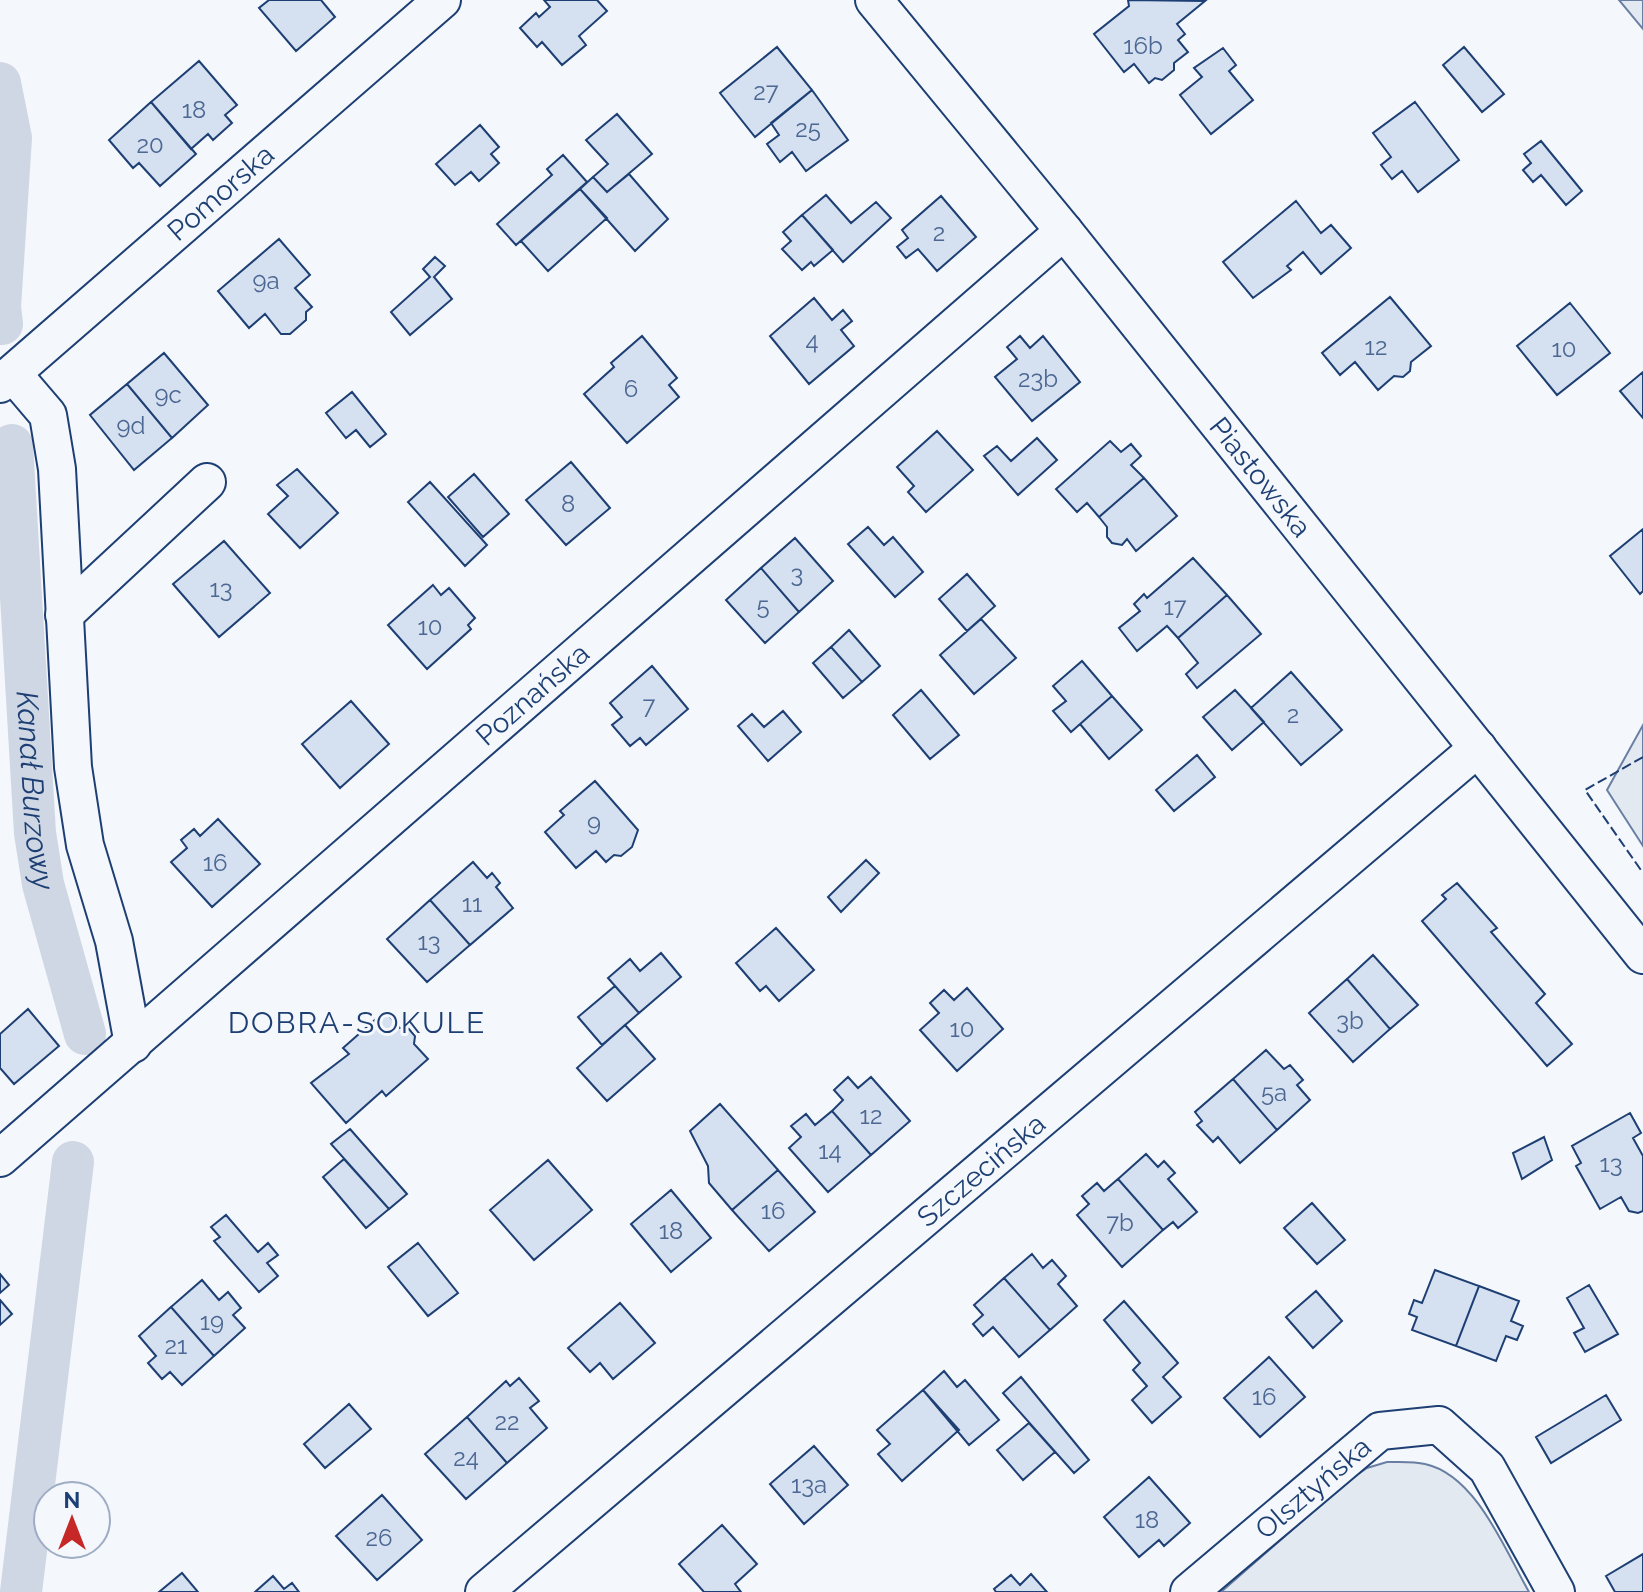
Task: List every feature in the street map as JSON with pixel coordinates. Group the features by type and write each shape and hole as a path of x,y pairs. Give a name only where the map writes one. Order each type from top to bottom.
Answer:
{"street":[{"name":"Piastowska","path":"874,0 1064,231 1643,955"},
{"name":"Pomorska","path":"6,379 423,6"},
{"name":"Poznańska","path":"0,1158 1064,231"},
{"path":"6,379 48,415 57,469 73,767 85,845 114,941 133,1044"},
{"path":"64,615 207,482"},
{"name":"Szczecińska","path":"484,1592 1478,748"},
{"name":"Olsztyńska","path":"1189,1592 1380,1431 1439,1425 1487,1468 1556,1592"}],"shaded area":[{"path":"1619,0 1643,0 1643,29"},
{"path":"1643,725 1643,846 1607,790"},
{"path":"1387,1462 1425,1464 1443,1471 1459,1483 1487,1516 1529,1592 1221,1592 1348,1481 1367,1468"}],"building":[{"path":"269,0 321,0 335,17 296,51 259,8"},
{"path":"544,0 597,0 607,11 579,36 586,45 562,65 542,42 537,47 520,28 536,13 539,17 550,7"},
{"path":"1128,0 1205,1 1177,24 1185,34 1178,40 1188,52 1174,63 1174,70 1162,80 1155,78 1149,83 1134,64 1124,72 1094,34 1129,6"},
{"path":"777,47 812,90 755,137 720,93"},
{"path":"1464,47 1504,94 1482,112 1443,65"},
{"path":"1223,48 1236,65 1229,71 1253,100 1211,134 1180,95 1202,77 1194,68"},
{"path":"199,61 237,105 225,115 232,123 213,140 208,134 191,149 151,102"},
{"path":"812,90 848,140 806,171 792,152 780,162 767,144 779,135 771,123"},
{"path":"151,102 196,154 160,186 139,163 133,168 109,140"},
{"path":"1415,102 1459,160 1418,192 1402,171 1392,179 1381,165 1391,157 1373,133"},
{"path":"617,114 652,154 607,192 593,177 608,164 586,140"},
{"path":"480,125 499,147 491,154 499,163 479,181 471,172 455,185 436,164"},
{"path":"1541,141 1582,191 1566,205 1541,175 1533,182 1523,170 1531,163 1524,154"},
{"path":"563,155 587,182 516,245 497,224 552,175 547,169"},
{"path":"629,174 668,219 635,251 580,189 593,177 607,192"},
{"path":"580,189 607,218 548,271 521,241"},
{"path":"826,195 851,223 876,202 891,218 843,262 802,215"},
{"path":"941,196 976,237 937,271 918,249 906,258 897,247 908,238 902,230"},
{"path":"1296,201 1321,233 1331,225 1351,248 1321,274 1303,252 1287,266 1291,270 1253,298 1223,262"},
{"path":"802,215 833,250 814,266 811,262 802,270 782,249 791,241 783,232"},
{"path":"279,239 310,275 295,288 312,307 306,312 306,320 290,334 281,334 265,314 249,328 218,291"},
{"path":"435,257 445,266 434,277 452,299 410,335 391,312 430,277 423,269"},
{"path":"1390,297 1431,346 1411,362 1410,371 1403,377 1394,376 1378,390 1355,362 1340,375 1322,353"},
{"path":"814,298 832,320 843,310 852,321 841,330 854,346 809,384 770,336"},
{"path":"1570,303 1610,353 1557,395 1517,346"},
{"path":"642,336 677,378 669,385 679,397 627,443 584,394 614,367 611,363"},
{"path":"1020,336 1030,348 1043,336 1080,382 1032,421 995,377 1017,359 1007,347"},
{"path":"164,353 208,405 172,438 127,384"},
{"path":"1643,372 1643,418 1620,391"},
{"path":"127,384 172,438 134,470 90,415"},
{"path":"352,392 386,434 370,447 356,430 346,438 326,413"},
{"path":"937,431 973,470 926,512 908,492 914,486 897,467"},
{"path":"1037,438 1057,460 1018,495 984,456 997,446 1011,461"},
{"path":"1110,441 1121,452 1131,444 1141,456 1131,465 1144,478 1099,517 1087,503 1077,512 1056,489"},
{"path":"571,462 610,508 566,545 526,500"},
{"path":"297,469 338,513 300,548 268,514 288,496 277,485"},
{"path":"474,474 509,514 483,537 448,497"},
{"path":"1144,478 1177,516 1136,551 1127,539 1122,545 1112,543 1107,537 1107,527 1099,517"},
{"path":"430,482 487,545 465,566 408,502"},
{"path":"868,527 884,545 893,537 923,572 895,597 848,544"},
{"path":"1643,529 1643,591 1640,594 1610,556"},
{"path":"795,538 833,581 799,612 761,568"},
{"path":"224,541 270,593 219,637 173,584"},
{"path":"1193,558 1227,595 1178,638 1167,626 1137,651 1119,628 1140,611 1134,604 1144,594 1147,598"},
{"path":"761,568 799,612 765,643 726,600"},
{"path":"967,574 995,606 967,631 939,599"},
{"path":"433,585 441,595 449,588 475,618 468,625 471,629 427,669 388,625"},
{"path":"1227,595 1261,634 1197,688 1186,674 1198,663 1178,638"},
{"path":"981,619 1016,658 974,694 940,655"},
{"path":"849,630 880,666 862,682 831,647"},
{"path":"831,647 862,682 843,698 813,663"},
{"path":"1082,661 1112,696 1071,732 1053,711 1066,701 1053,686"},
{"path":"652,666 688,709 646,745 640,738 630,746 612,725 622,717 610,703"},
{"path":"1291,672 1342,730 1301,765 1251,708"},
{"path":"921,690 959,735 930,759 893,715"},
{"path":"1235,690 1264,722 1232,750 1203,717"},
{"path":"1112,696 1142,730 1109,759 1080,724"},
{"path":"351,701 389,744 340,788 302,744"},
{"path":"783,711 801,732 768,761 738,726 752,714 764,727"},
{"path":"1197,755 1215,777 1174,811 1156,790"},
{"path":"595,781 638,830 632,847 621,856 614,855 606,862 596,851 576,868 545,832 564,815 560,811"},
{"path":"218,819 260,864 212,907 171,862 187,848 181,840 194,829 200,836"},
{"path":"866,860 879,873 841,912 828,897"},
{"path":"473,862 487,878 492,873 500,883 496,887 513,908 470,945 430,900"},
{"path":"1457,883 1497,928 1491,932 1545,994 1536,1003 1572,1044 1547,1066 1422,921 1446,899 1442,895"},
{"path":"430,900 470,945 427,982 387,939"},
{"path":"776,928 814,970 779,1001 766,986 760,991 736,963"},
{"path":"661,953 681,977 639,1013 608,978 630,959 640,971"},
{"path":"1373,955 1418,1005 1390,1029 1347,979"},
{"path":"1347,979 1390,1029 1353,1062 1309,1013"},
{"path":"615,986 639,1013 602,1045 578,1017"},
{"path":"967,988 1003,1029 957,1071 920,1030 939,1013 930,1003 944,990 954,1000"},
{"path":"28,1009 59,1046 14,1084 0,1068 0,1034"},
{"path":"385,1011 400,1028 408,1028 415,1036 414,1044 428,1059 386,1096 382,1091 346,1123 311,1083 349,1054 343,1048"},
{"path":"625,1025 655,1059 607,1101 577,1068"},
{"path":"1266,1050 1284,1069 1290,1065 1303,1080 1297,1085 1310,1100 1277,1130 1233,1079"},
{"path":"848,1077 858,1088 871,1077 910,1121 871,1155 832,1111 843,1100 834,1090"},
{"path":"1233,1079 1277,1130 1240,1163 1218,1137 1213,1142 1197,1125 1202,1121 1195,1112"},
{"path":"720,1104 778,1170 732,1210 709,1183 708,1166 690,1131"},
{"path":"832,1111 871,1155 828,1192 789,1148 801,1137 791,1126 806,1114 815,1125"},
{"path":"1630,1113 1641,1133 1633,1138 1643,1156 1643,1211 1629,1211 1621,1197 1600,1209 1576,1166 1581,1163 1572,1146"},
{"path":"350,1129 407,1194 389,1209 331,1144"},
{"path":"1544,1137 1552,1160 1522,1179 1513,1153"},
{"path":"1146,1154 1158,1167 1164,1161 1175,1173 1168,1179 1197,1212 1178,1228 1173,1222 1163,1230 1118,1179"},
{"path":"344,1159 389,1209 366,1228 323,1177"},
{"path":"548,1160 592,1210 534,1260 490,1210"},
{"path":"778,1170 815,1212 769,1251 732,1210"},
{"path":"1118,1179 1163,1230 1122,1267 1077,1215 1089,1204 1082,1196 1097,1183 1104,1191"},
{"path":"671,1190 711,1238 671,1272 631,1224"},
{"path":"1312,1203 1345,1240 1317,1264 1284,1228"},
{"path":"226,1215 258,1252 268,1243 278,1255 267,1263 278,1276 259,1292 214,1241 220,1237 211,1227"},
{"path":"418,1243 458,1293 428,1316 388,1267"},
{"path":"1032,1254 1043,1268 1052,1260 1066,1276 1058,1284 1077,1306 1050,1330 1004,1278"},
{"path":"1435,1270 1479,1286 1456,1346 1412,1330 1417,1317 1409,1314 1414,1300 1422,1303"},
{"path":"0,1274 9,1285 0,1293"},
{"path":"1004,1278 1050,1330 1019,1357 993,1327 983,1336 973,1324 983,1315 974,1305"},
{"path":"202,1280 219,1300 228,1292 241,1308 233,1315 245,1328 214,1356 171,1307"},
{"path":"1589,1285 1618,1334 1585,1352 1574,1333 1584,1328 1567,1298"},
{"path":"1479,1286 1519,1301 1511,1321 1523,1326 1517,1340 1506,1336 1496,1361 1456,1346"},
{"path":"1316,1291 1342,1321 1313,1348 1286,1317"},
{"path":"0,1300 12,1314 0,1325"},
{"path":"1124,1301 1178,1363 1163,1377 1181,1397 1152,1423 1132,1400 1147,1386 1133,1370 1140,1363 1104,1320"},
{"path":"620,1303 655,1343 613,1379 600,1363 590,1372 568,1348"},
{"path":"171,1307 214,1356 182,1385 170,1372 162,1379 148,1363 156,1356 139,1336"},
{"path":"1269,1357 1305,1397 1260,1437 1224,1398"},
{"path":"944,1371 957,1387 965,1380 999,1420 969,1445 923,1390"},
{"path":"1021,1377 1089,1460 1074,1473 1003,1393"},
{"path":"519,1378 539,1401 530,1408 547,1428 507,1463 467,1417 506,1381 510,1386"},
{"path":"923,1390 959,1430 902,1481 878,1454 890,1444 877,1430"},
{"path":"1606,1395 1621,1420 1551,1463 1536,1437"},
{"path":"349,1404 371,1429 325,1468 304,1444"},
{"path":"467,1417 507,1463 466,1499 425,1454"},
{"path":"1029,1423 1055,1452 1023,1480 997,1450"},
{"path":"814,1446 848,1485 804,1524 770,1484"},
{"path":"1149,1477 1190,1523 1164,1546 1159,1540 1139,1557 1104,1517"},
{"path":"382,1495 422,1540 377,1580 336,1536"},
{"path":"722,1525 757,1564 735,1584 741,1592 704,1592 679,1564"},
{"path":"1643,1554 1643,1592 1615,1592 1606,1576"},
{"path":"182,1573 198,1592 159,1592"},
{"path":"1031,1574 1047,1592 996,1592 994,1589 1011,1575 1020,1585"},
{"path":"273,1576 284,1589 292,1583 299,1592 255,1592"}],"waterway":[{"name":"Kanał Burzowy","path":"0,83 11,138 0,307 2,324"},
{"name":"Kanał Burzowy","path":"12,445 35,833 43,884 85,1034"},
{"name":"Kanał Burzowy","path":"21,1592 73,1162"}],"fence":[{"path":"1643,757 1585,790 1643,873"}],"district":[{"name":"DOBRA-SOKULE","path":"357,1023"}]}
